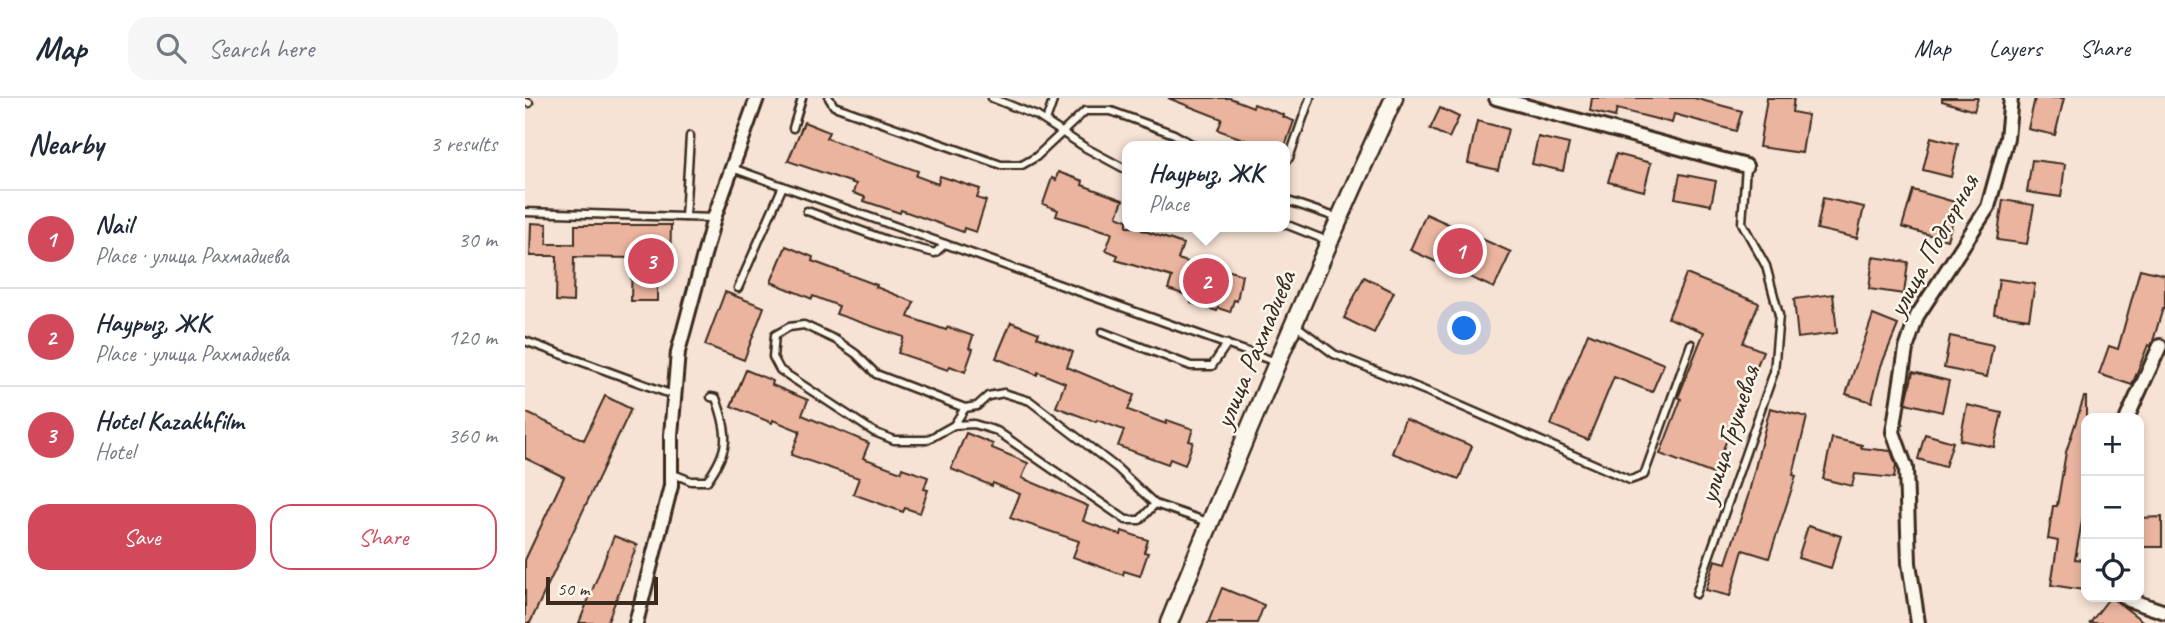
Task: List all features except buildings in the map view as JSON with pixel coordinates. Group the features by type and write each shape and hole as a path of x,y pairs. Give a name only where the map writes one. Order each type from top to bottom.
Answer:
{"street":[{"path":"636,623 671,486 673,395 678,352 714,218 757,98"},
{"name":"улица Рахмадиева","path":"1168,623 1328,241 1394,98"},
{"path":"1496,98 1746,166"},
{"name":"улица Подгорная","path":"1918,623 1909,563 1906,468 1893,432 1904,359 1917,316 1988,207 2007,138 2011,98"},
{"path":"2129,413 2161,346"},
{"path":"2135,602 2165,612"}],"lane":[{"path":"793,128 802,98"},
{"path":"829,98 834,106 1001,165 1022,165 1037,157 1085,111 1111,111 1186,141"},
{"path":"992,98 1037,116 1122,167"},
{"path":"1046,121 1054,98"},
{"path":"1290,155 1310,98"},
{"path":"685,218 690,136"},
{"name":"улица Грушевая","path":"1696,594 1774,372 1779,315 1766,266 1742,223 1746,166"},
{"path":"732,168 1276,362"},
{"path":"738,288 783,186"},
{"path":"1290,202 1338,218"},
{"path":"807,211 892,242 935,254 945,244"},
{"path":"525,212 714,218"},
{"path":"1290,227 1328,241"},
{"path":"1293,323 1334,354 1438,396 1629,480 1644,475 1691,344"},
{"path":"1155,504 1140,520 1126,520 997,431 974,424 954,425 927,440 894,440 874,432 781,370 773,357 775,335 789,327 804,325 846,347 876,374 965,408 977,406 988,396 1005,393 1030,401 1117,468 1155,504 1209,523"},
{"path":"1102,332 1191,366 1212,366 1227,344"},
{"path":"525,341 673,395"},
{"path":"671,473 691,481 707,481 721,461 726,427 716,398 711,397"},
{"path":"954,425 965,408"}],"place":[{"name":"Nail","path":"1460,251"},
{"name":"Hotel Kazakhfilm","path":"651,261"},
{"name":"Наурыз, ЖК","path":"1206,281"}]}
